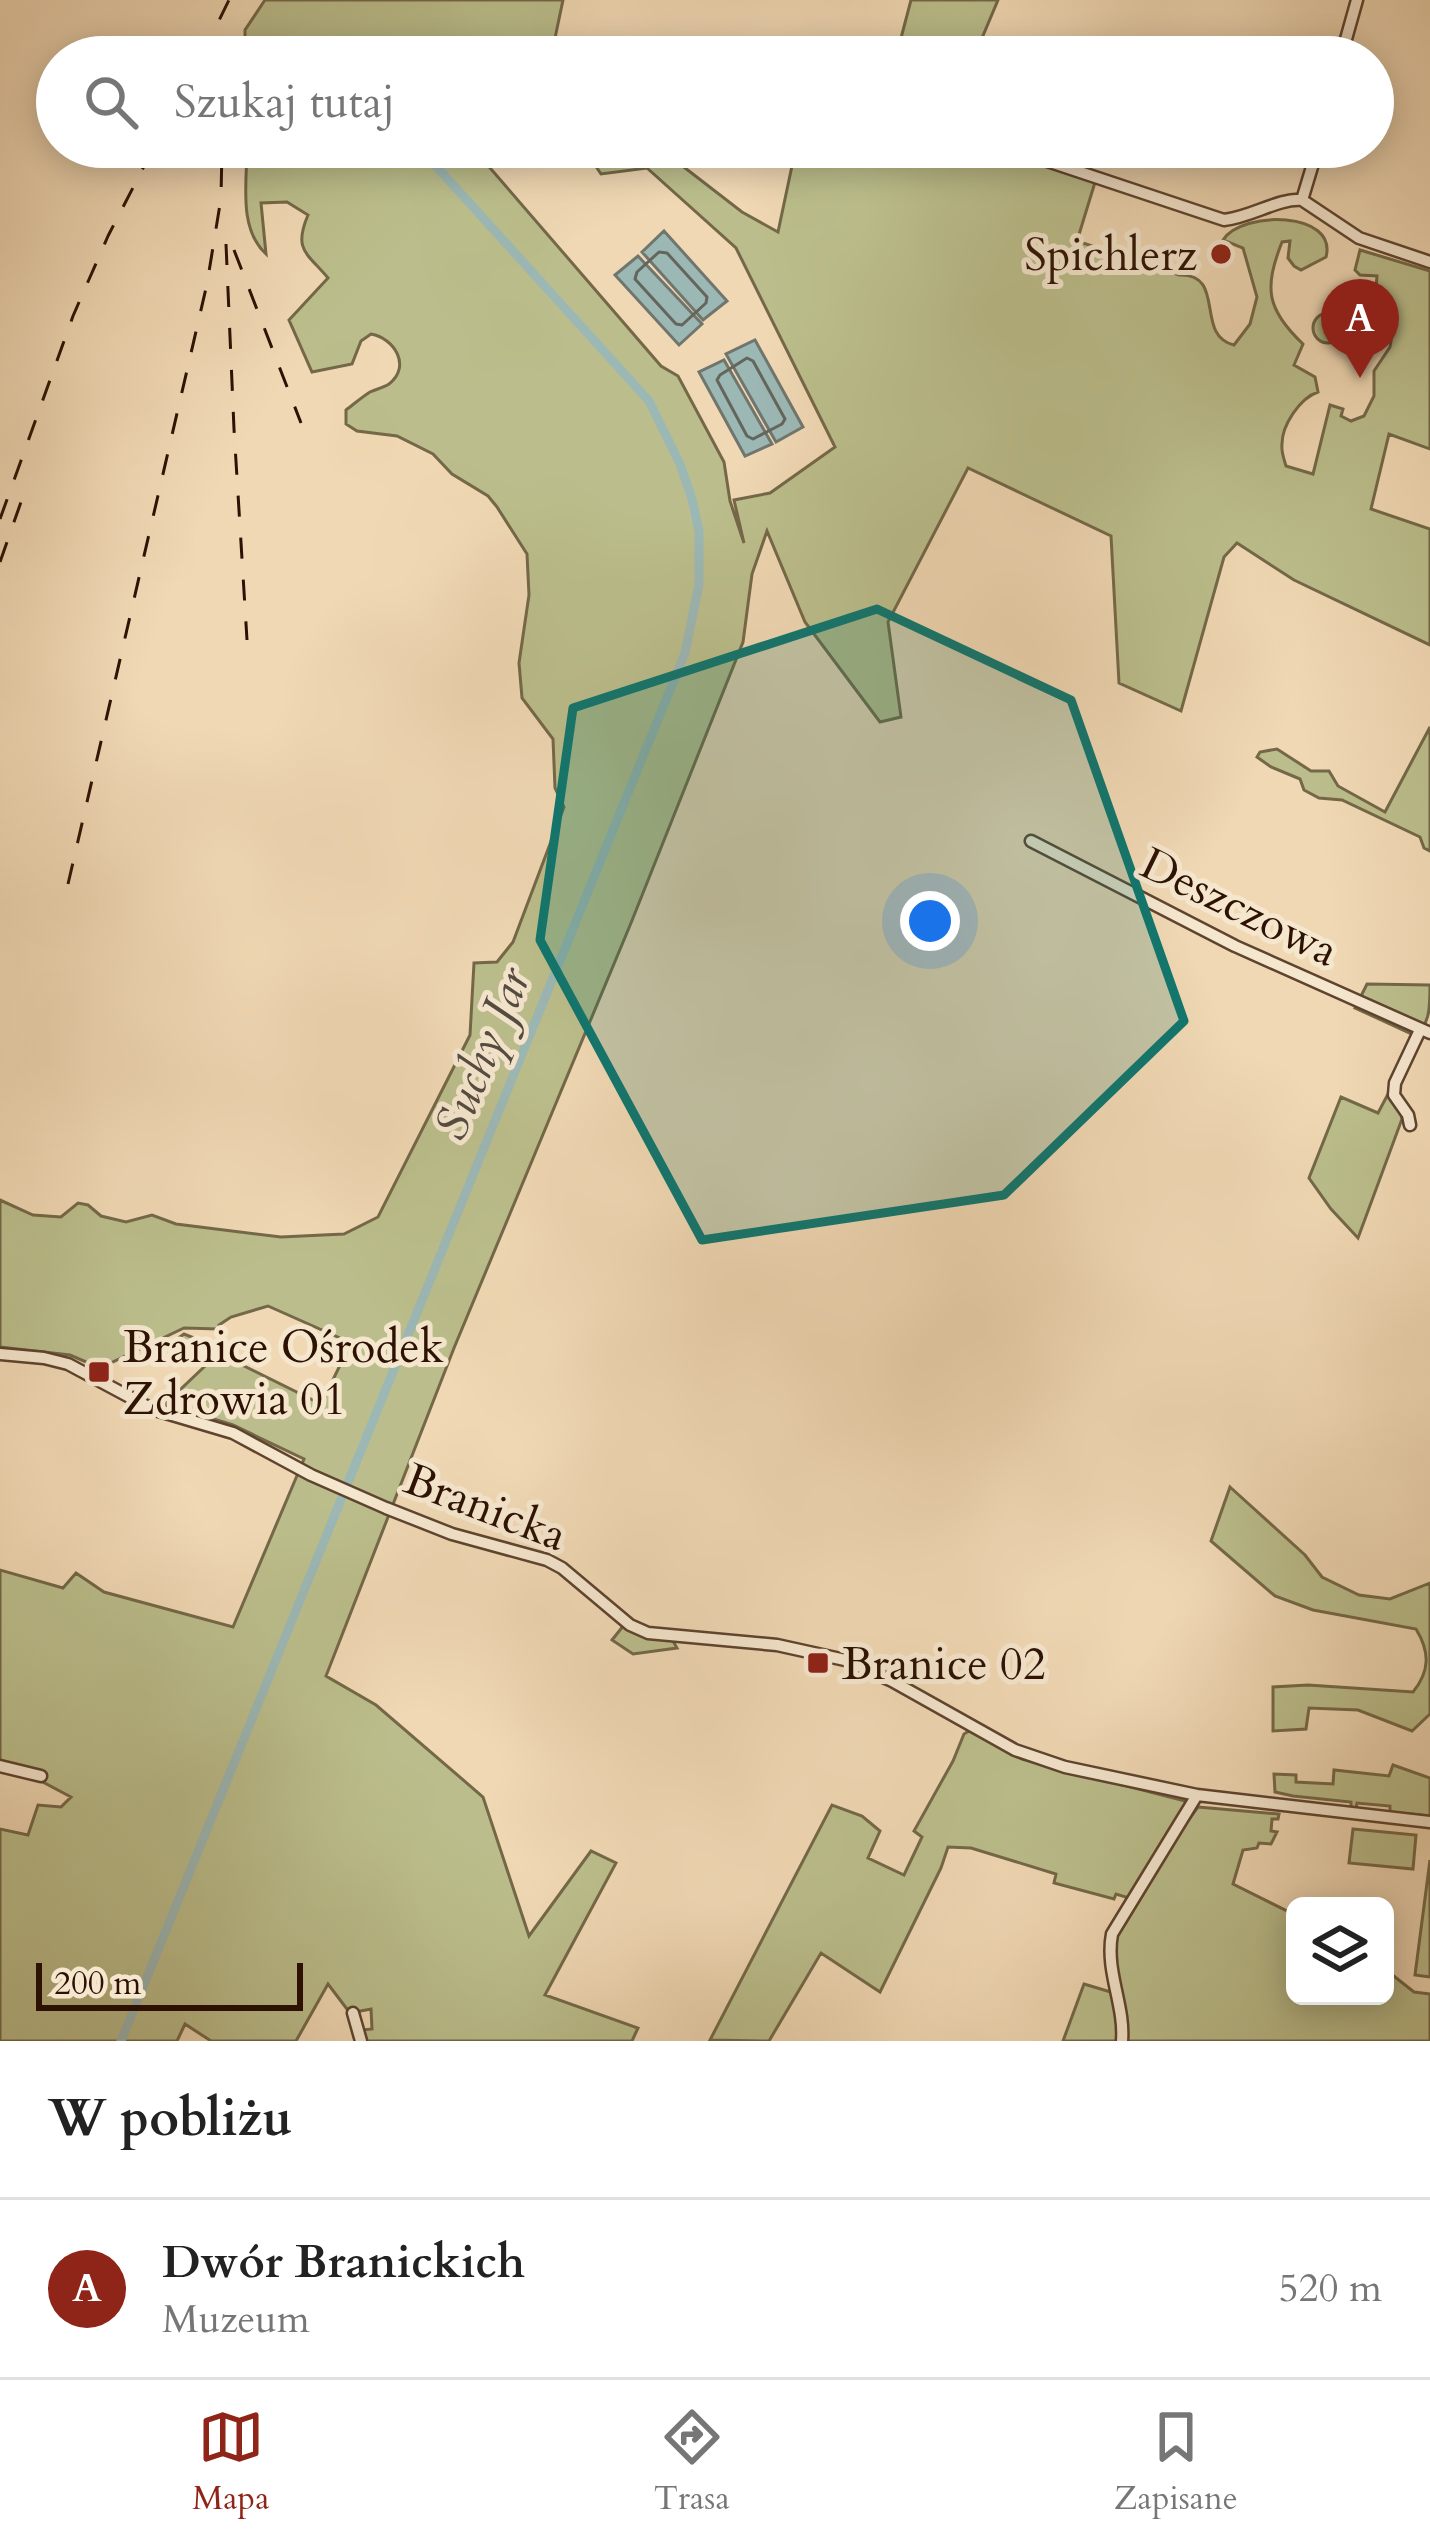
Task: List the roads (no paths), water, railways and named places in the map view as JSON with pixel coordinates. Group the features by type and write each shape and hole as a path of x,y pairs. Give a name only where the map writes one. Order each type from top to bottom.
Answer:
{"street":[{"path":"1347,36 1357,0"},
{"path":"1068,168 1224,220 1303,200 1359,238 1430,262"},
{"path":"1303,200 1312,168"},
{"name":"Deszczowa","path":"1031,841 1235,946 1425,1032 1395,1083 1394,1095 1410,1125"},
{"name":"Branicka","path":"0,1354 68,1364 152,1409 233,1433 310,1475 452,1534 547,1560 630,1625 648,1633 777,1645 836,1657 892,1681 1028,1756 1065,1767 1197,1795 1430,1822"},
{"path":"0,1766 41,1776"},
{"path":"1122,2041 1123,2020 1109,1948 1112,1934 1197,1795"},
{"path":"353,2014 361,2041"}],"water":[{"path":"664,231 727,301 703,320 642,252"},
{"path":"638,256 702,324 679,345 615,275"},
{"path":"755,340 803,427 776,442 726,354"},
{"path":"724,360 772,444 745,456 699,372"}],"waterway":[{"name":"Suchy Jar","path":"121,2041 685,653 699,584 699,531 692,499 649,401 438,168"}],"railway":[{"path":"211,36 229,0"},
{"path":"0,519 73,316 143,168"},
{"path":"68,884 207,284 222,168"},
{"path":"226,244 247,640"},
{"path":"234,250 301,423"},
{"path":"0,562 21,502"}],"place":[{"name":"Spichlerz","path":"1221,254"},
{"name":"Dwór Branickich","path":"1360,378"},
{"name":"Branice Ośrodek Zdrowia 01","path":"99,1372"},
{"name":"Branice 02","path":"818,1663"}]}
